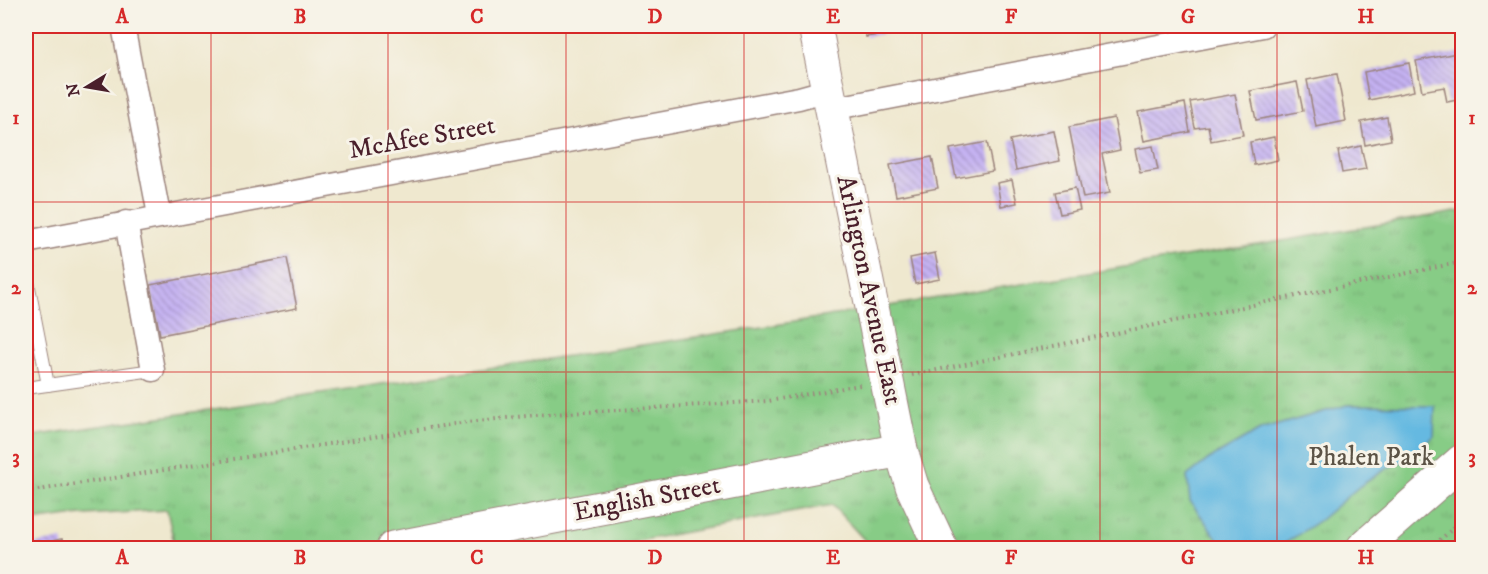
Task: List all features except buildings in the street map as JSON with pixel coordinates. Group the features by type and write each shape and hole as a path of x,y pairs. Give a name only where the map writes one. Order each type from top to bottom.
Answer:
{"street":[{"path":"123,26 159,215"},
{"name":"Arlington Avenue East","path":"815,26 901,450 912,486 941,549"},
{"name":"McAfee Street","path":"26,242 159,215 799,98 830,100 1263,26"},
{"path":"126,222 153,370"},
{"name":"English Street","path":"393,549 901,450"},
{"path":"1363,549 1462,461"}],"lane":[{"path":"26,272 48,385"},
{"path":"26,388 153,370"}],"path":[{"path":"26,492 468,422 536,415 768,401 888,380 1462,262"},
{"path":"1431,549 1462,520"}],"green space":[{"name":"Phalen Park","path":"1462,211 1462,548 872,548 832,505 600,548 175,548 167,510 69,516 26,522 26,437 763,327"}],"water":[{"path":"1347,405 1435,406 1434,436 1407,462 1397,462 1360,486 1320,520 1278,548 1224,548 1190,501 1187,476 1209,459 1260,430"}]}
